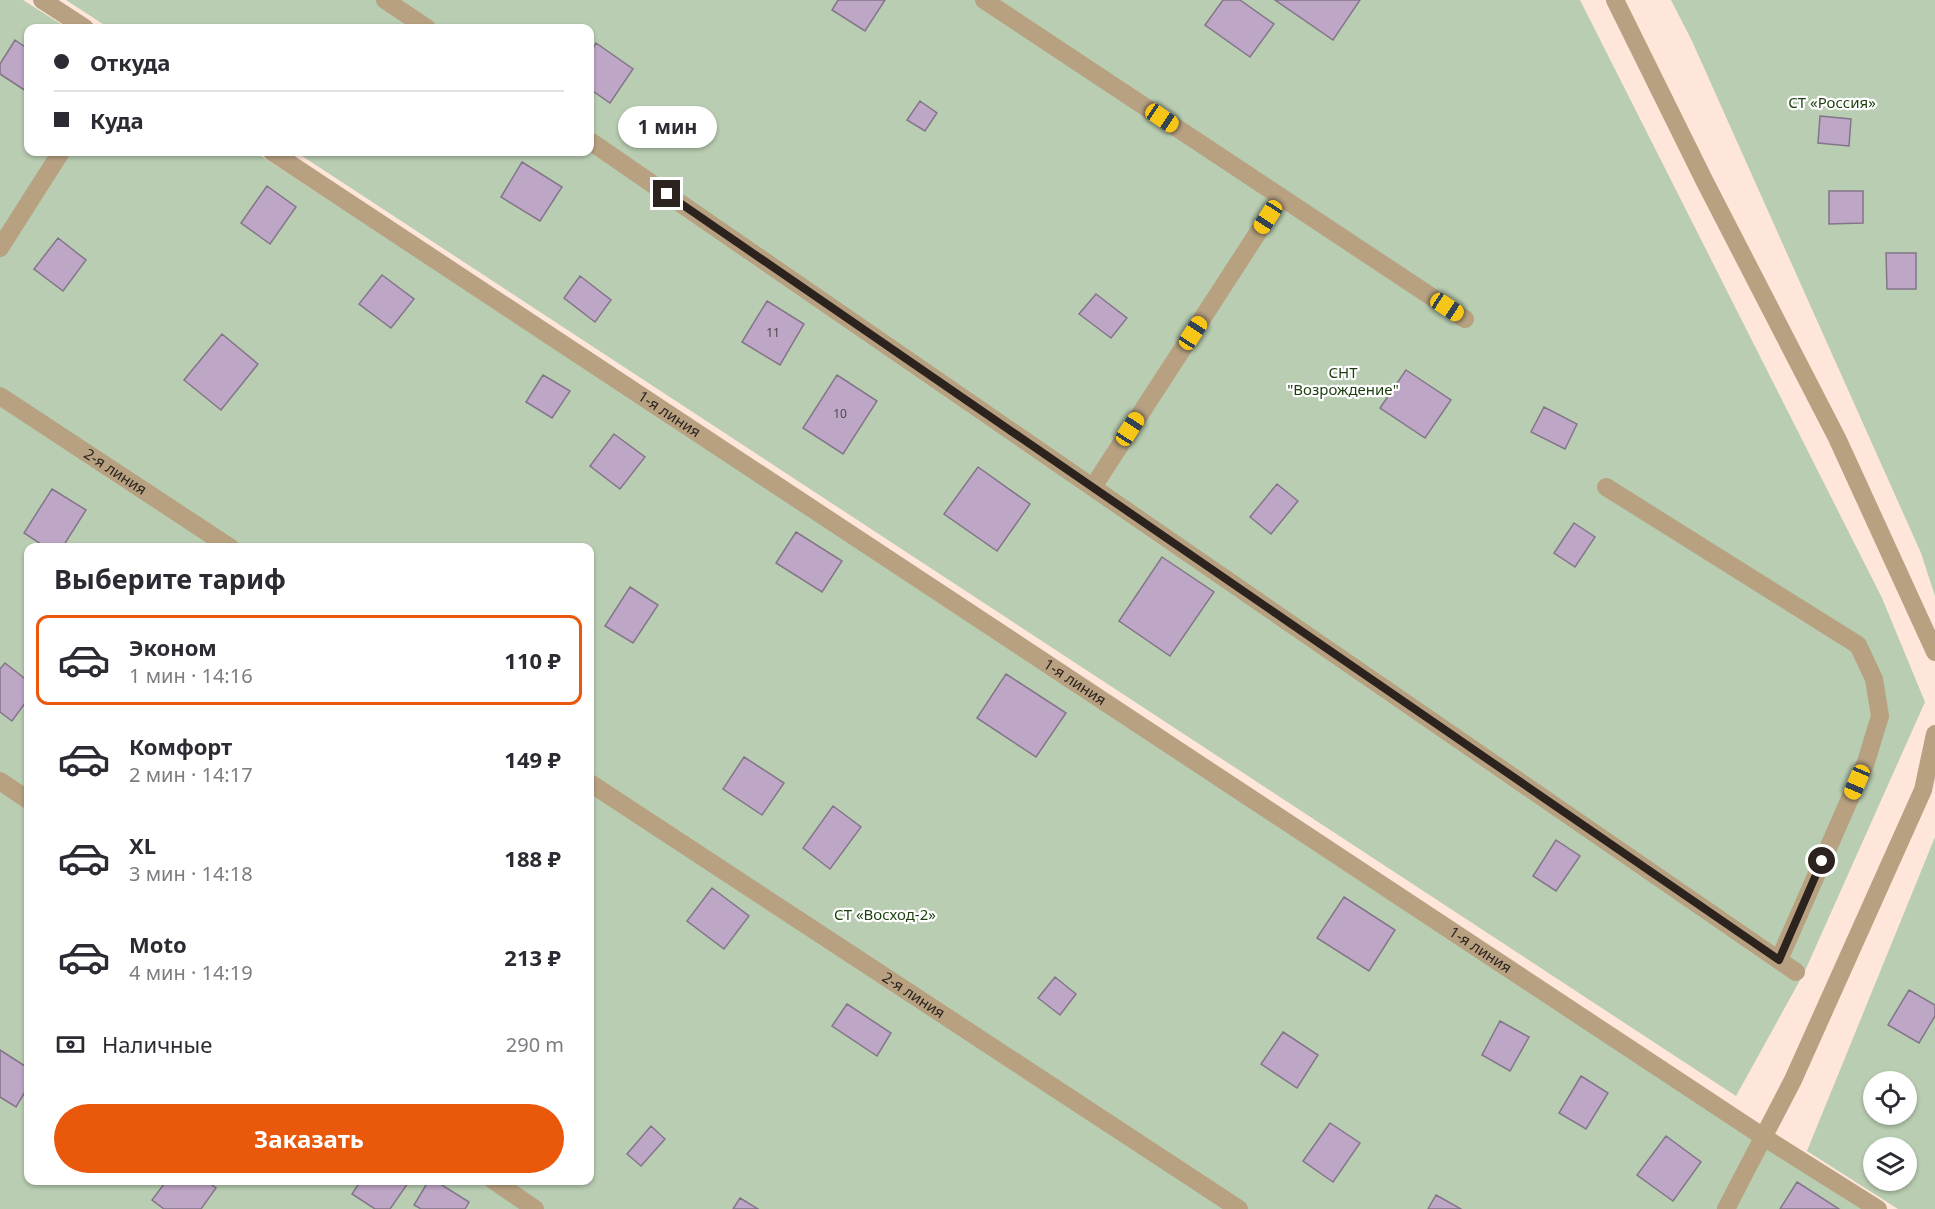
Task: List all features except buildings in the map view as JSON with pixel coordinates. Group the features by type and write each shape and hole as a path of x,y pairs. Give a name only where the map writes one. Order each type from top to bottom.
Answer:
{"street":[{"path":"42,0 79,24"},
{"path":"385,0 421,24"},
{"path":"984,0 1465,319"},
{"path":"1614,0 1837,438 1935,652"},
{"path":"594,144 1796,972"},
{"path":"0,248 58,156"},
{"name":"1-я линия","path":"278,156 1762,1136 1878,1209"},
{"path":"1093,487 1281,197"},
{"name":"2-я линия","path":"0,396 223,543"},
{"path":"1606,487 1858,645 1874,679 1880,716 1866,762 1779,960"},
{"path":"1726,1209 1793,1080 1923,790 1935,734"},
{"path":"0,781 24,797"},
{"name":"2-я линия","path":"594,786 1239,1209"},
{"path":"500,1185 536,1209"}],"green space":[{"name":"СТ «Восход-2»","path":"0,0 23,0 61,24 24,24 24,156 261,156 1874,1209 0,1209"},
{"name":"СНТ \"Возрождение\"","path":"66,0 1580,0 1882,598 1925,702 1804,973 1736,1096 302,156 594,156 594,24 103,24"},
{"name":"СТ «Россия»","path":"1671,0 1935,0 1935,596 1921,553 1692,41"},
{"path":"1935,837 1935,1209 1898,1209 1870,1191 1917,1191 1917,1137 1863,1137 1863,1187 1807,1151"}],"route":[{"path":"667,194 1779,960 1822,861"}]}
